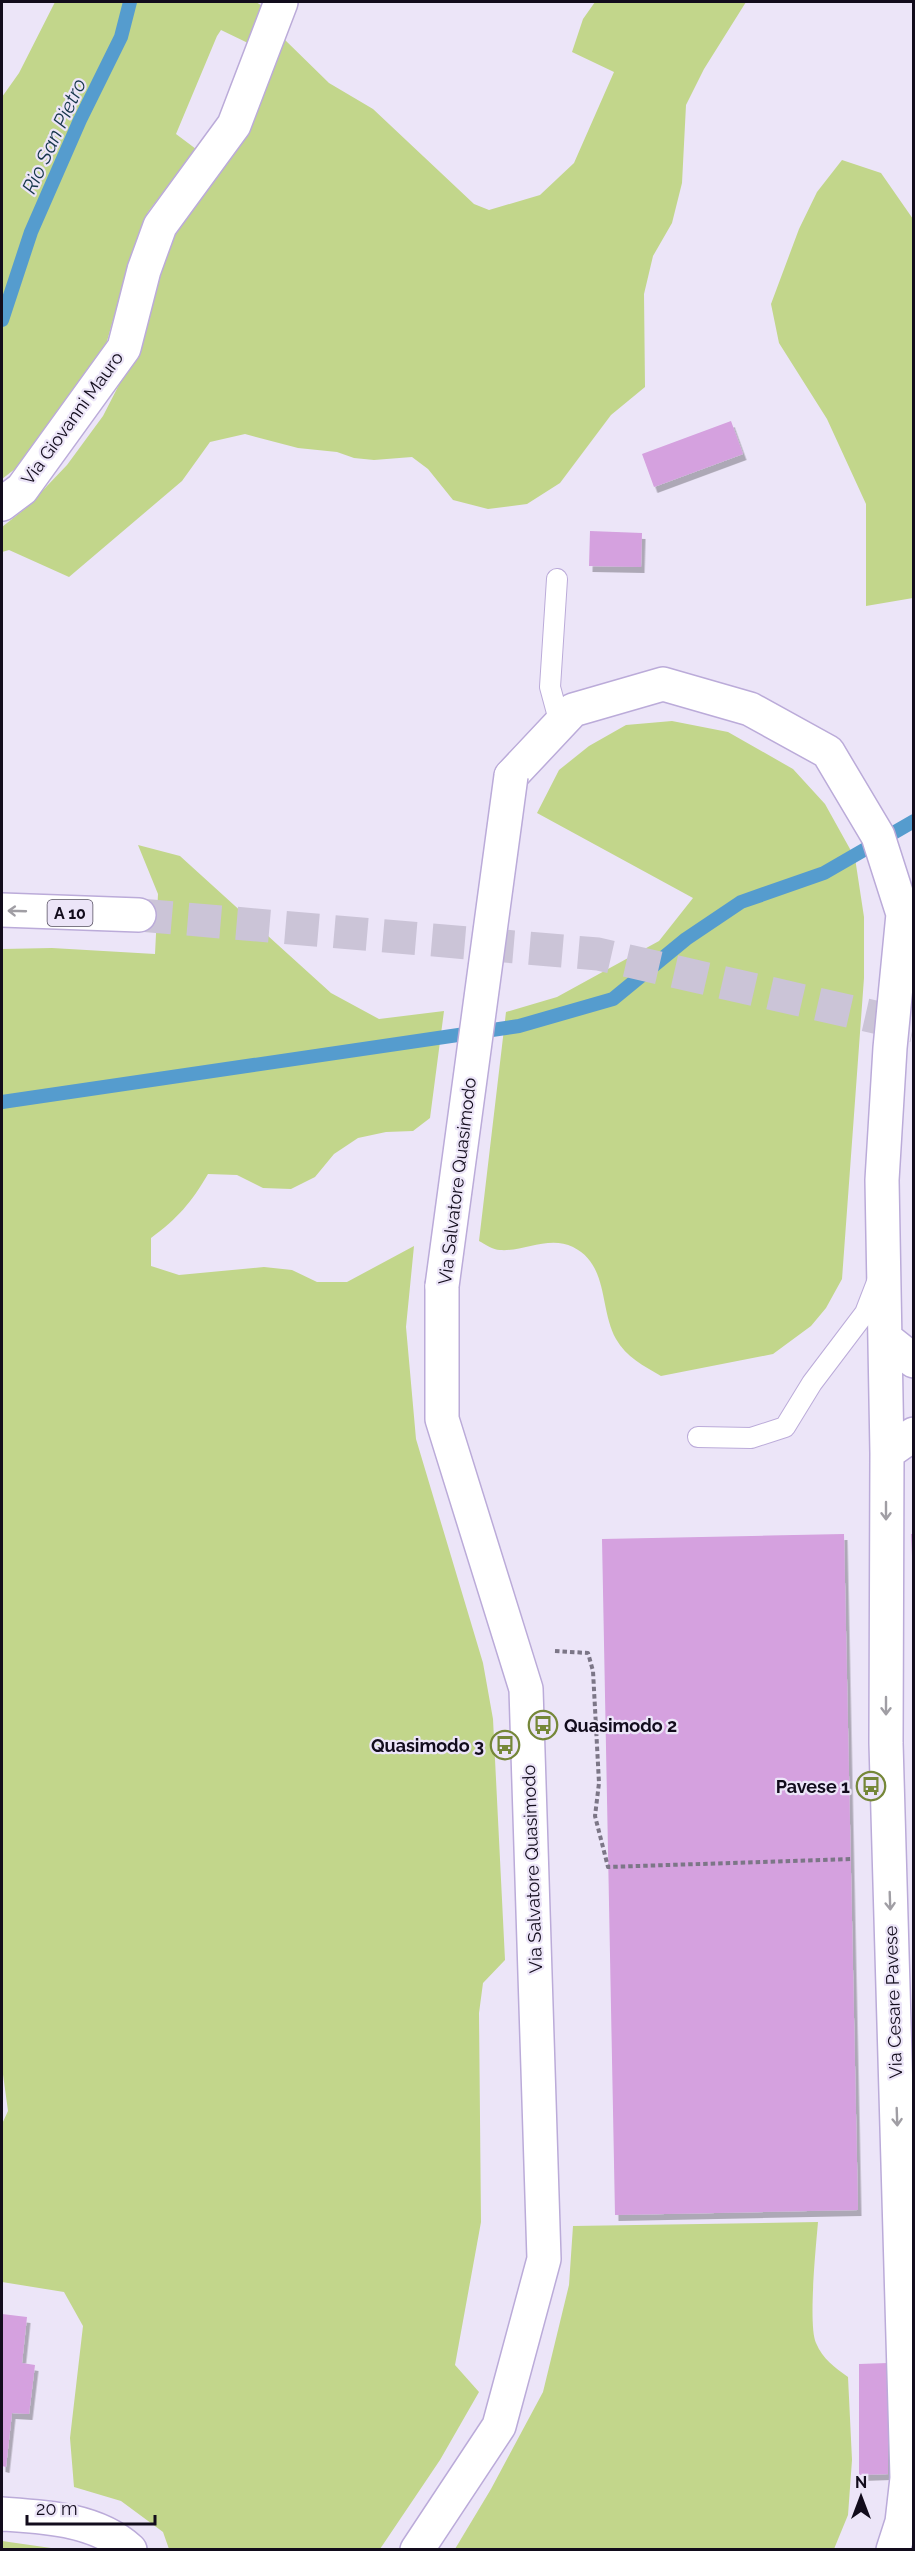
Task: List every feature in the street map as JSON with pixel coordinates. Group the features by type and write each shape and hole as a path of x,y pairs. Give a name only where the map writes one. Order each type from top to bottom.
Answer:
{"main road":[{"name":"Via Giovanni Mauro","path":"2,504 22,489 124,348 144,270 160,226 234,125 281,2"},
{"name":"Via Salvatore Quasimodo","path":"417,2550 499,2426 544,2259 526,1689 442,1419 442,1286 511,776 573,710 663,684 750,709 828,752 878,836 903,914 890,1048 882,1180 886,1453"},
{"name":"A 10","path":"2,910 139,915"},
{"path":"885,1338 914,1361"},
{"path":"886,1453 914,1434"},
{"name":"Via Cesare Pavese","path":"886,1453 886,1743 907,2478 902,2522 893,2550"},
{"path":"2,2514 87,2525 115,2536 130,2550"}],"lane":[{"path":"557,579 550,687 560,724"},
{"path":"698,1437 751,1438 784,1427 812,1383 865,1313 884,1266"}],"path":[{"path":"516,1654 546,1651 588,1653 593,1671 598,1738 599,1783 595,1816 608,1867 889,1857"}],"green space":[{"path":"55,2 256,2 264,7 250,44 221,30 217,36 176,134 196,149 148,212 130,261 99,369 24,462 2,479 2,97 19,73"},
{"path":"595,2 746,2 704,69 686,105 682,183 672,223 653,256 644,294 645,387 611,415 560,483 527,504 488,509 453,500 428,469 412,457 374,460 354,458 337,452 298,448 245,434 210,442 182,481 69,577 9,550 2,552 2,527 26,508 67,465 103,416 124,375 178,217 283,38 329,83 373,109 474,204 489,210 540,195 574,163 614,72 572,52 583,19"},
{"path":"842,160 881,173 913,219 913,598 866,606 866,504 827,419 779,343 771,304 799,229 817,192"},
{"path":"672,721 728,732 793,769 825,804 855,858 864,917 864,978 842,1279 826,1308 811,1326 773,1354 661,1376 630,1356 616,1339 598,1276 593,1265 584,1255 564,1244 545,1243 500,1250 479,1241 506,1012 557,997 659,941 693,898 537,813 559,770 589,746 626,725"},
{"path":"138,845 180,856 331,993 379,1019 444,1011 430,1118 413,1131 386,1132 358,1138 334,1154 315,1177 291,1189 263,1188 237,1175 208,1174 183,1209 151,1238 151,1266 179,1275 264,1267 292,1270 317,1282 347,1282 414,1246 406,1327 416,1439 483,1663 493,1719 505,1960 483,1983 479,2013 481,2222 455,2365 479,2392 440,2460 380,2549 169,2549 163,2532 121,2501 74,2487 70,2438 83,2326 64,2292 2,2282 2,2124 8,2111 2,2067 2,949 52,948 155,954 158,894"},
{"path":"818,2222 813,2285 814,2334 819,2349 826,2358 848,2377 852,2460 848,2515 834,2549 455,2549 491,2489 543,2392 569,2285 573,2226"},
{"path":"2,2541 58,2549 2,2549"}],"building":[{"path":"731,421 743,454 654,487 642,454"},
{"path":"590,531 642,533 641,567 589,566"},
{"path":"844,1534 858,2210 615,2215 602,1539"},
{"path":"911,1534 914,1534 914,1556 912,1556"},
{"path":"2,2314 27,2317 22,2363 35,2365 29,2414 12,2413 6,2467 2,2466"},
{"path":"888,2363 888,2474 859,2475 859,2364"}],"waterway":[{"name":"Rio San Pietro","path":"2,320 31,232 80,120 121,37 130,2"},
{"path":"2,1102 519,1026 613,999 686,939 741,902 824,873 914,821"}],"tunnel":[{"path":"139,915 598,954 914,1026"}],"place":[{"name":"Quasimodo 2","path":"543,1725"},
{"name":"Quasimodo 3","path":"505,1745"},
{"name":"Pavese 1","path":"871,1786"}]}
